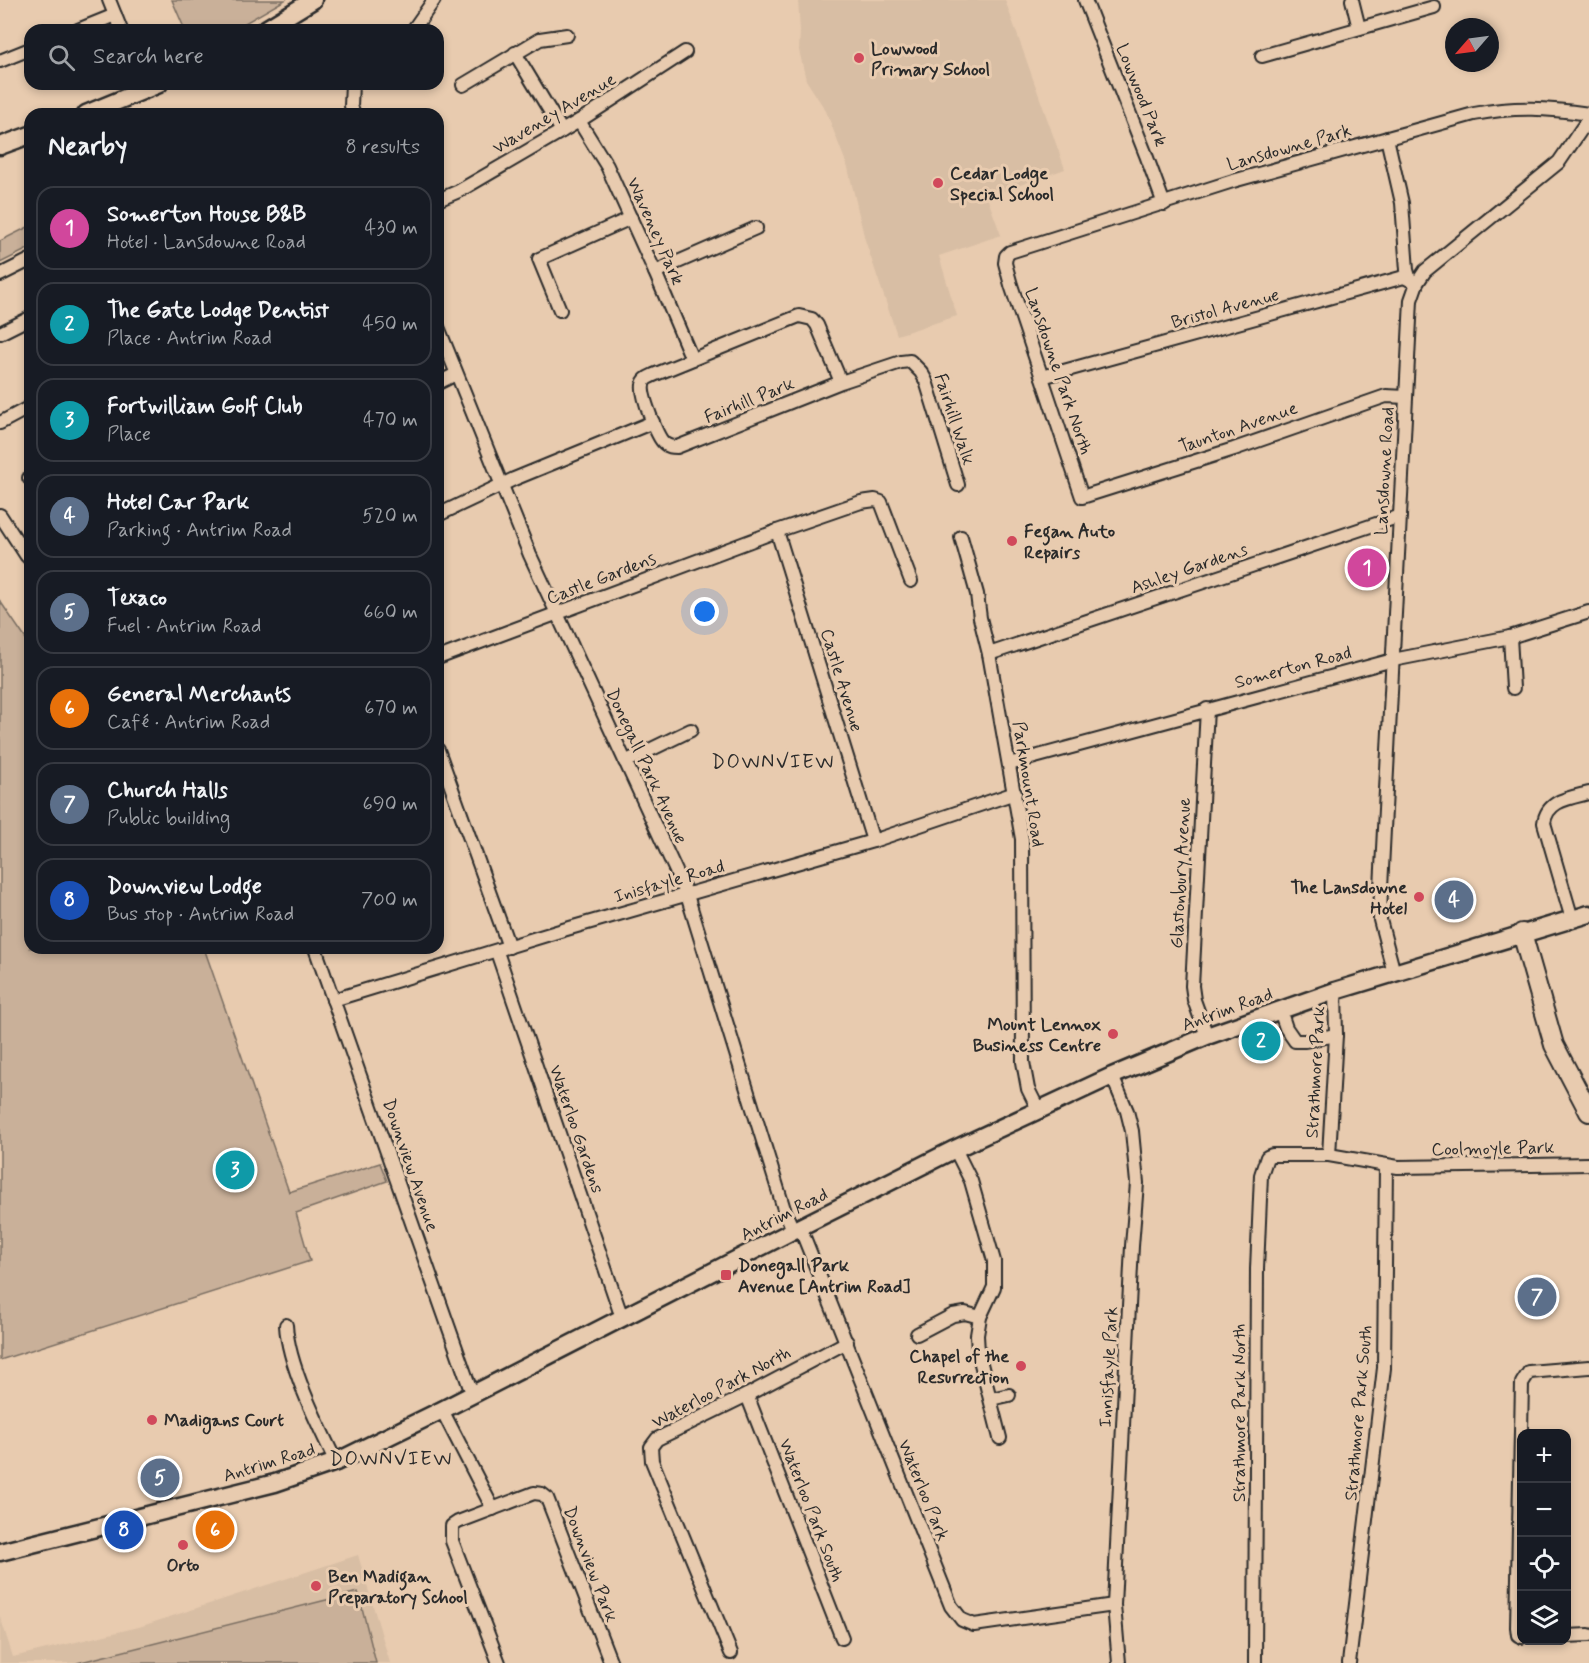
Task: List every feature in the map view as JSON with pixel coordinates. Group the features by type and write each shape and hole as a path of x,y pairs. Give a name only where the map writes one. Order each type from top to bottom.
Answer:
{"highway":[{"path":"1522,933 1554,1045 1589,1112"}],"main road":[{"path":"274,24 314,0"},
{"path":"99,108 139,90"},
{"path":"0,146 24,137"},
{"name":"Antrim Road","path":"0,1552 265,1486 336,1462 955,1149 1112,1076 1207,1036 1335,991 1589,914"}],"street":[{"path":"109,0 119,24"},
{"path":"417,24 434,0"},
{"name":"Lowwood Park","path":"1084,0 1164,204"},
{"path":"1352,0 1359,28"},
{"path":"1262,56 1434,7"},
{"path":"93,24 115,15"},
{"path":"463,85 540,39 567,35"},
{"path":"0,61 24,51"},
{"name":"Waveney Avenue","path":"444,197 579,121 685,52"},
{"path":"514,53 562,131"},
{"path":"352,90 352,108"},
{"name":"Lansdowne Park","path":"1006,256 1010,252 1244,178 1500,109 1536,107 1589,116"},
{"name":"Lansdowne Road","path":"1394,973 1380,920 1411,300 1414,281 1559,162 1589,116"},
{"name":"Waveney Park","path":"579,121 607,166 656,272 692,359"},
{"path":"1387,138 1402,203 1407,270 1414,281"},
{"path":"560,310 539,259 631,218"},
{"path":"656,272 756,228"},
{"name":"Lansdowne Park North","path":"1006,256 1005,263 1011,285 1083,497"},
{"path":"0,275 24,263"},
{"name":"Bristol Avenue","path":"1042,376 1335,295 1404,278 1414,281"},
{"path":"692,359 789,319 805,316 817,325 841,382"},
{"path":"0,333 24,321"},
{"name":"Donegall Park Avenue","path":"444,343 501,485 557,614 687,896 782,1203 797,1228"},
{"name":"Fairhill Park","path":"692,359 646,379 643,384 653,422 666,445 677,447 841,382 901,362 910,361 915,365"},
{"name":"Fairhill Walk","path":"915,365 926,381 958,485"},
{"path":"444,380 456,374"},
{"name":"Taunton Avenue","path":"1083,497 1386,396 1406,397"},
{"path":"0,423 24,410"},
{"path":"444,512 501,485 653,422"},
{"name":"Castle Gardens","path":"444,656 777,531 861,502 874,500 881,502 911,581"},
{"path":"0,515 24,552"},
{"name":"Ashley Gardens","path":"989,654 1400,516"},
{"name":"Castle Avenue","path":"777,531 873,841"},
{"name":"Parkmount Road","path":"961,537 977,594 1022,839 1024,1075 1030,1095 1038,1109"},
{"name":"Somerton Road","path":"1009,764 1393,660 1510,637 1589,612"},
{"path":"1510,637 1513,688"},
{"name":"Glastonbury Avenue","path":"1207,709 1192,986 1194,1000 1207,1036"},
{"path":"625,762 691,730"},
{"name":"Waterloo Gardens","path":"444,768 619,1309 624,1318"},
{"path":"1572,919 1544,823 1545,816 1560,801 1589,793"},
{"name":"Inisfayle Road","path":"333,1000 873,841 1015,794"},
{"name":"Downview Avenue","path":"317,954 474,1394"},
{"name":"Strathmore Park","path":"1329,1155 1335,991"},
{"path":"1280,1010 1286,1028 1295,1041 1335,1035"},
{"name":"Innisfayle Park","path":"1112,1076 1127,1111 1132,1131 1137,1182 1114,1605 1119,1663"},
{"path":"955,1149 970,1181 994,1262 994,1287 980,1317 977,1335 978,1352 1000,1438"},
{"name":"Strathmore Park","path":"1264,1163 1267,1157 1272,1155 1329,1155 1392,1166"},
{"name":"Strathmore Park North","path":"1255,1663 1257,1269 1261,1175 1264,1163"},
{"name":"Coolmoyle Park","path":"1392,1166 1589,1164"},
{"name":"Strathmore Park South","path":"1349,1663 1384,1368 1392,1166"},
{"name":"Waterloo Park","path":"797,1228 847,1342 951,1606 962,1620 974,1625 1114,1605"},
{"path":"917,1334 933,1332 953,1315 965,1313 980,1317"},
{"path":"286,1325 286,1338 293,1358 315,1417 336,1462"},
{"name":"Waterloo Park North","path":"731,1653 652,1461 651,1447 657,1439 847,1342"},
{"path":"1518,1591 1521,1383 1529,1372 1589,1367"},
{"name":"Waterloo Park South","path":"747,1395 842,1638"},
{"path":"991,1399 1009,1395"},
{"path":"442,1410 493,1509"},
{"name":"Downview Park","path":"499,1663 452,1541 452,1526 534,1493 542,1494 547,1498 610,1663"},
{"path":"1571,1636 1589,1635"}],"shaded area":[{"path":"172,0 285,0 243,24 182,24"},
{"name":"Cedar Lodge Special School","path":"798,0 1005,0 1065,169 987,197 1001,235 939,256 957,316 897,335 865,240 848,168 826,111 806,80 799,50"},
{"path":"24,229 24,251 0,263 0,241"},
{"path":"0,601 24,636 24,954 206,954 289,1192 380,1163 387,1181 296,1213 310,1261 0,1360"},
{"name":"Ben Madigan Preparatory School","path":"358,1555 390,1663 0,1663 0,1616 13,1657 139,1627"},
{"path":"358,1592 376,1663 77,1663"}],"place":[{"name":"Lowwood Primary School","path":"859,58"},
{"name":"Cedar Lodge Special School","path":"938,183"},
{"name":"Fegan Auto Repairs","path":"1012,541"},
{"name":"Somerton House B&B","path":"1367,568"},
{"name":"The Lansdowne Hotel","path":"1419,897"},
{"name":"Hotel Car Park","path":"1454,900"},
{"name":"Mount Lennox Business Centre","path":"1113,1034"},
{"name":"The Gate Lodge Dentist","path":"1261,1041"},
{"name":"Fortwilliam Golf Club","path":"235,1170"},
{"name":"Donegall Park Avenue [Antrim Road]","path":"726,1275"},
{"name":"Church Halls","path":"1537,1297"},
{"name":"Chapel of the Resurrection","path":"1021,1366"},
{"name":"Madigans Court","path":"152,1420"},
{"name":"Texaco","path":"160,1478"},
{"name":"Downview Lodge","path":"124,1530"},
{"name":"General Merchants","path":"215,1530"},
{"name":"Orto","path":"183,1545"},
{"name":"Ben Madigan Preparatory School","path":"316,1586"}],"district":[{"name":"DOWNVIEW","path":"773,761"},
{"name":"DOWNVIEW","path":"391,1458"}]}
